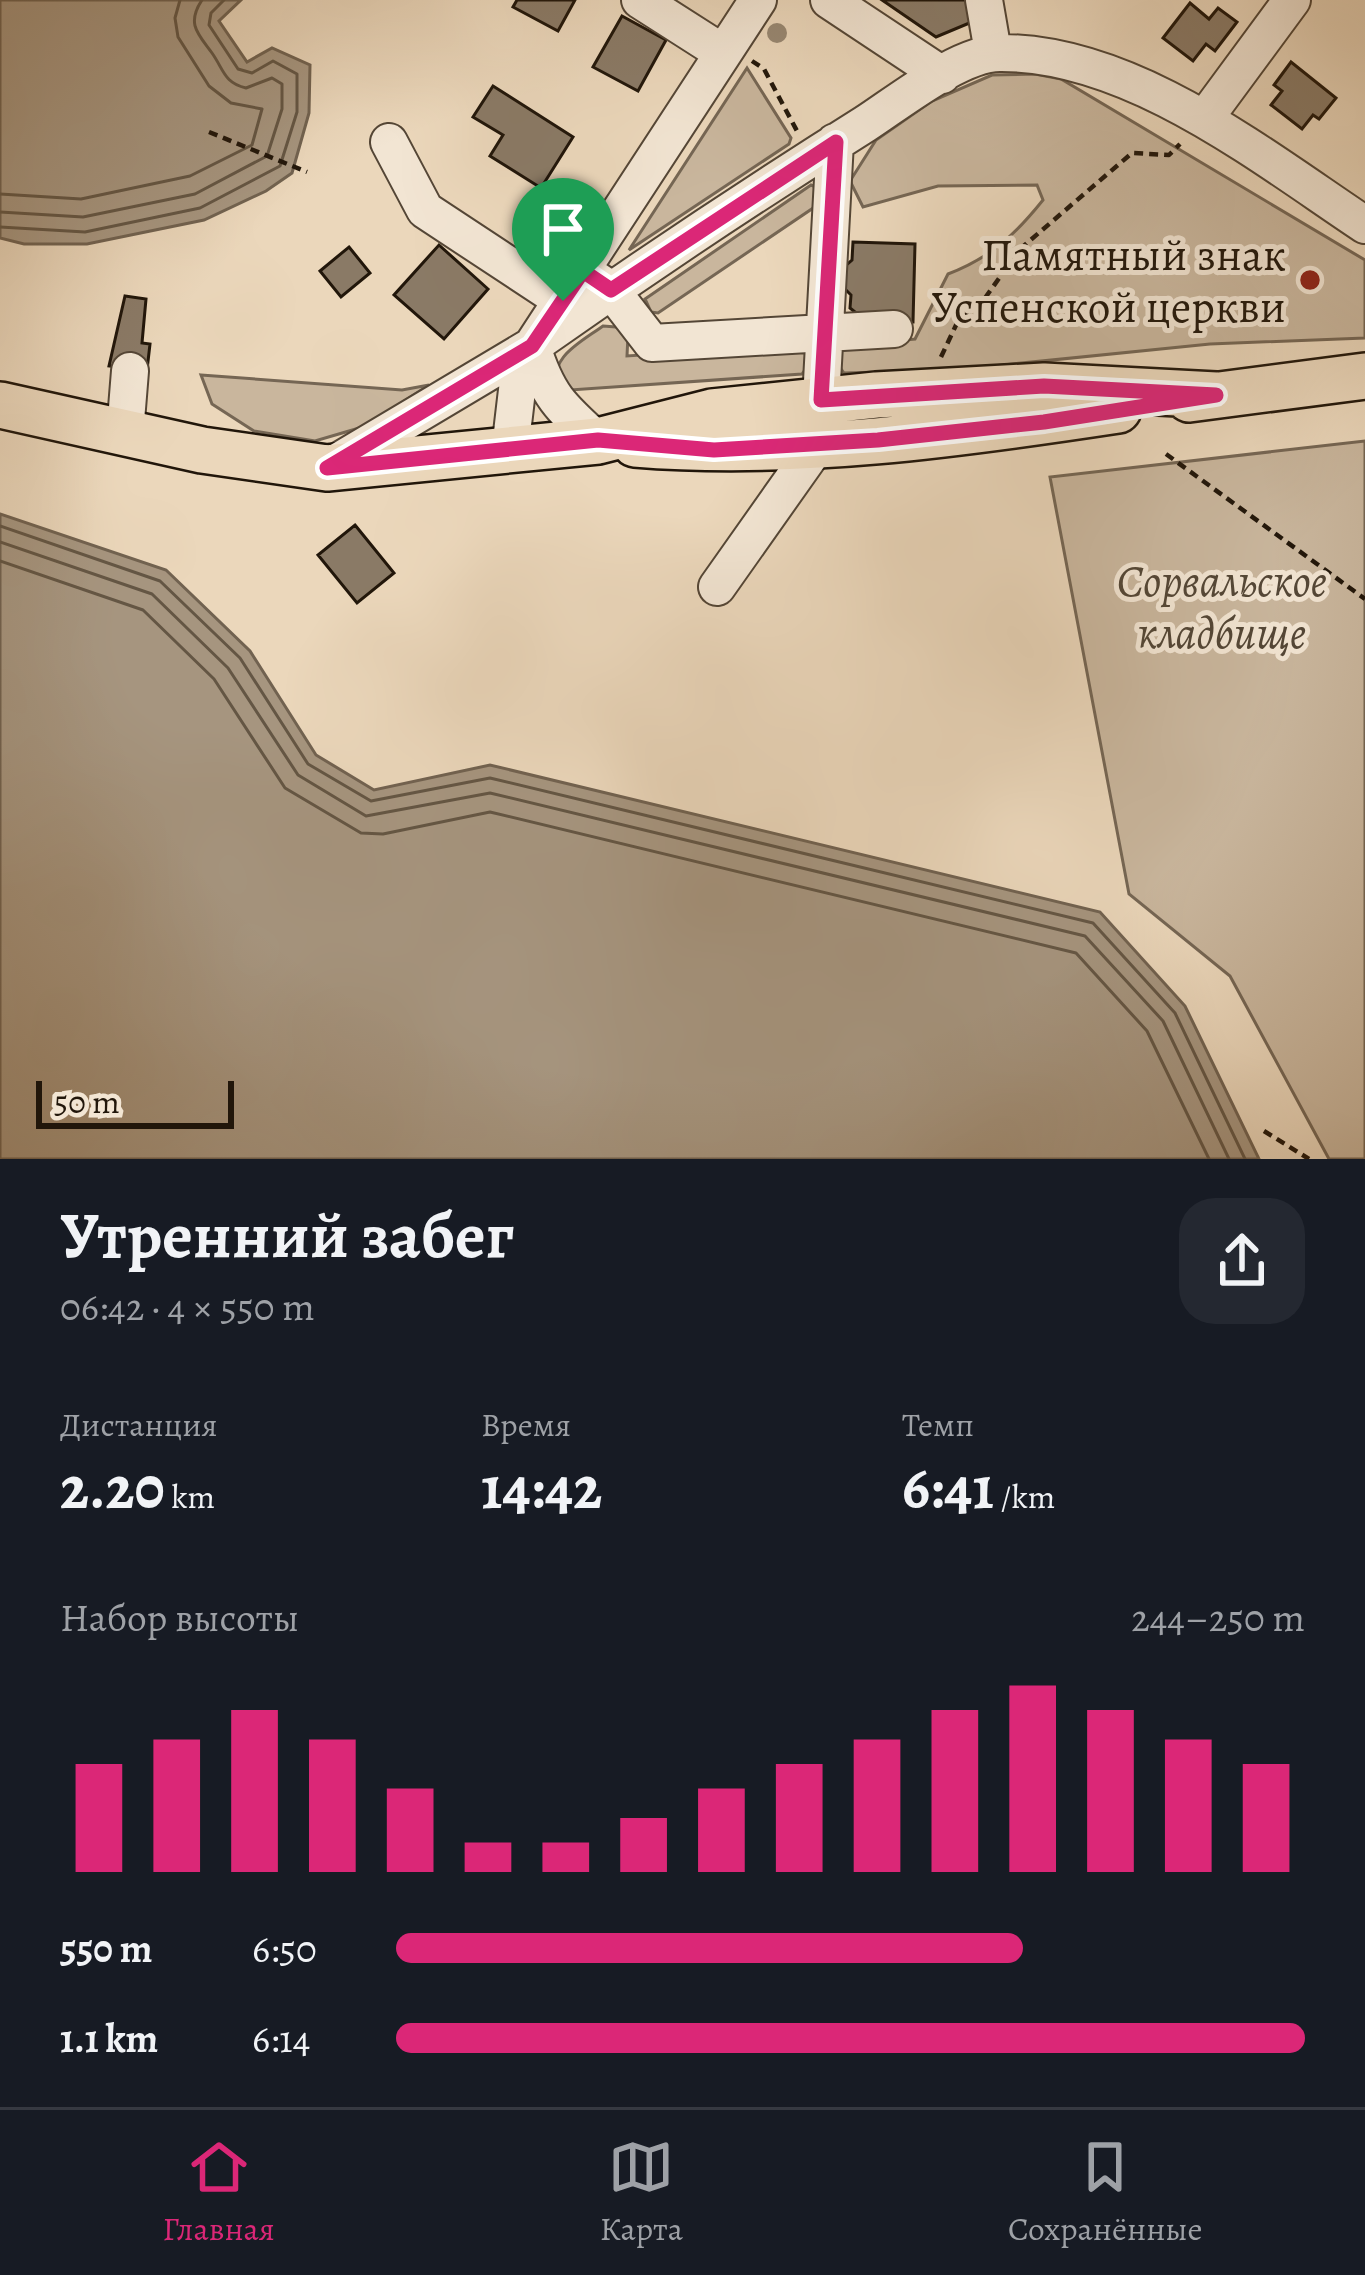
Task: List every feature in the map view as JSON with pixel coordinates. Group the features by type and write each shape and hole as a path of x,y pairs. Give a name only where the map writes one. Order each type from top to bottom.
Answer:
{"main road":[{"path":"0,405 283,465 327,468 598,440 714,450 820,422 1044,386 1216,395 1365,376"}],"street":[{"path":"640,0 735,56"},
{"path":"510,450 519,373 532,346 585,287 735,56 758,0"},
{"path":"829,0 942,75"},
{"path":"984,0 993,52"},
{"path":"1205,118 1292,0"},
{"path":"327,468 532,346 585,287 819,141 993,52 1046,56 1119,80 1205,118 1365,225"},
{"path":"717,586 820,422 824,331 819,141"},
{"path":"389,142 425,210 585,287 652,343 894,329"},
{"path":"532,346 544,386 555,403 598,440"},
{"path":"124,433 130,371"}],"path":[{"path":"735,56 764,69 819,141"},
{"path":"939,359 957,323 985,298 1020,249 1132,153 1169,155 1205,118"},
{"path":"209,132 308,172"},
{"path":"1166,454 1365,599"},
{"path":"1264,1131 1309,1159"}],"green space":[{"path":"747,68 791,138 789,144 629,250"},
{"path":"992,75 1061,79 1365,260 1365,338 1210,344 953,370 844,373 834,359 838,346 915,339 948,274 1001,244 1043,200 1037,185 938,186 863,207 850,181 876,140 932,101"},
{"path":"811,185 818,188 822,202 658,313 651,312 645,299"},
{"path":"603,326 628,335 627,356 799,345 809,354 809,364 802,374 556,391 561,360"},
{"path":"201,375 402,390 429,385 366,426 315,441 254,431 212,404"},
{"name":"Сорвальское кладбище","path":"1365,441 1365,1159 1329,1159 1230,976 1129,894 1050,477"}],"water":[{"path":"0,0 241,0 219,21 247,62 272,48 310,65 309,113 292,173 266,191 204,220 87,244 24,244 0,238"},
{"path":"0,514 166,570 250,651 316,755 374,790 490,765 1100,912 1185,1006 1259,1159 0,1159"}],"building":[{"path":"517,0 575,0 558,31 513,7"},
{"path":"882,0 976,0 979,19 936,37"},
{"path":"1190,3 1209,19 1218,8 1237,22 1215,51 1206,44 1193,61 1163,38"},
{"path":"622,16 666,40 638,91 593,67"},
{"path":"1291,62 1336,98 1319,119 1313,115 1302,129 1271,105 1282,91 1274,85"},
{"path":"493,86 573,137 541,188 490,156 503,135 473,117"},
{"path":"853,242 915,244 913,322 866,321 850,308 843,268 852,260"},
{"path":"439,245 488,289 444,339 394,295"},
{"path":"349,247 370,273 341,297 320,271"},
{"path":"125,296 146,299 142,343 150,344 147,370 109,366"},
{"path":"355,525 394,573 357,603 318,555"}],"place":[{"name":"Памятный знак Успенской церкви","path":"1310,280"}],"route":[{"path":"836,142 821,400 1044,386 1216,395 1044,422 878,440 714,450 598,440 327,468 532,346 563,301 583,271 611,290 836,142"}]}
